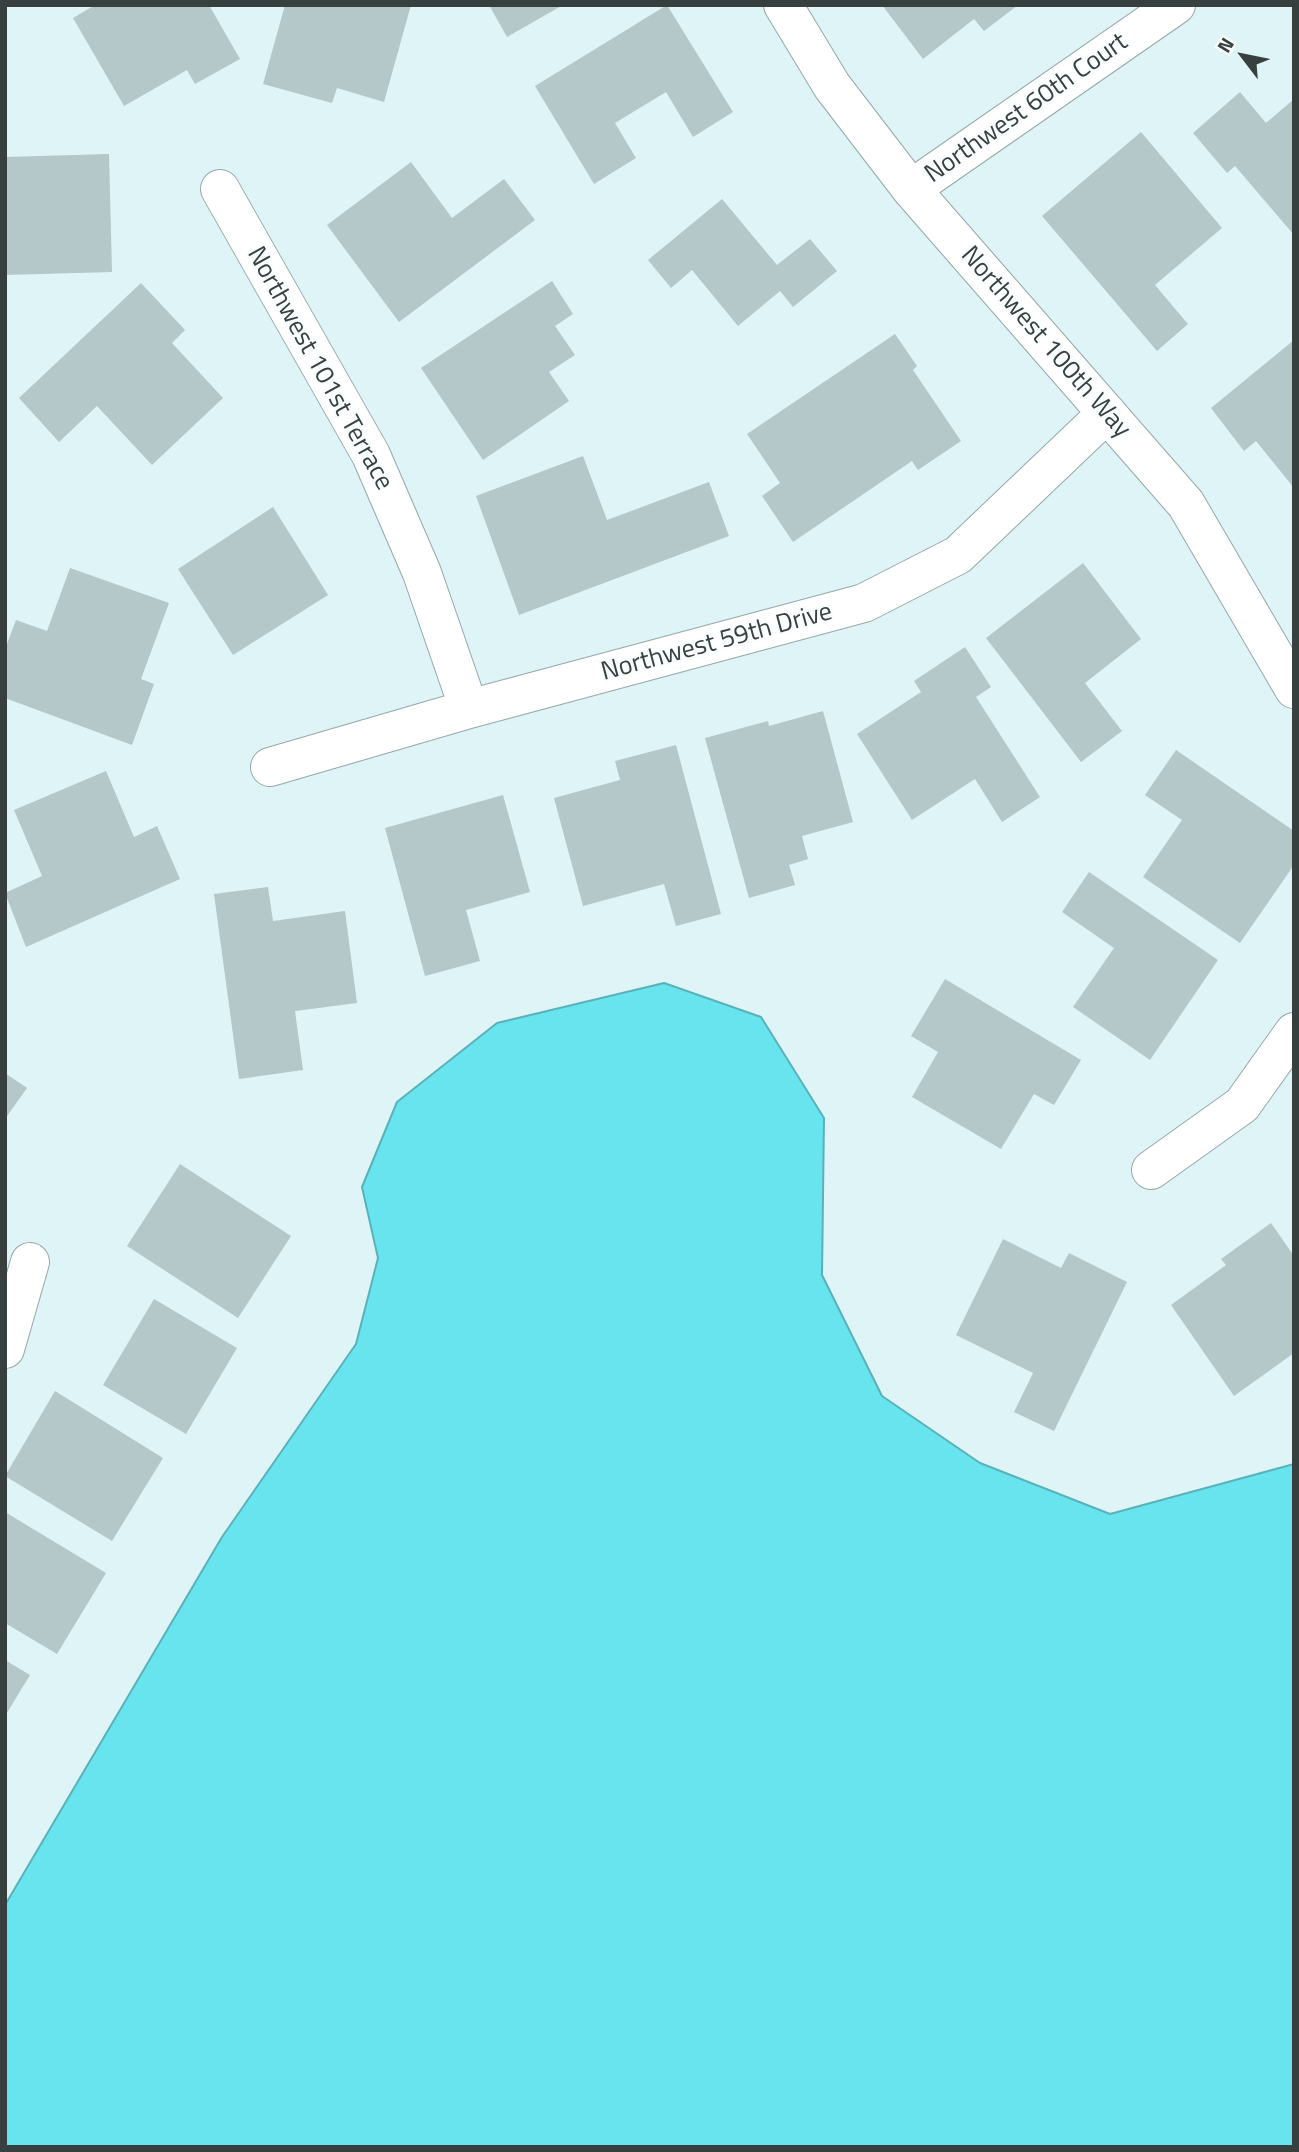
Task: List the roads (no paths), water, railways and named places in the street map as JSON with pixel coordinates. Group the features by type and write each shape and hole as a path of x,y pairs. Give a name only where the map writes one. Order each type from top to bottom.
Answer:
{"street":[{"name":"Northwest 100th Way","path":"783,5 832,86 911,189 1186,504 1294,689"},
{"name":"Northwest 60th Court","path":"911,189 1176,5"},
{"name":"Northwest 101st Terrace","path":"220,189 372,455 422,573 469,709"},
{"name":"Northwest 59th Drive","path":"270,767 469,709 864,603 958,555 1107,413"},
{"path":"1151,1170 1242,1105 1294,1032"},
{"path":"5,1349 30,1262"}],"water":[{"path":"664,983 761,1017 824,1118 822,1275 882,1396 980,1463 1110,1514 1294,1464 1294,2147 5,2147 5,1905 222,1537 356,1344 378,1258 362,1187 397,1102 497,1023"}]}
